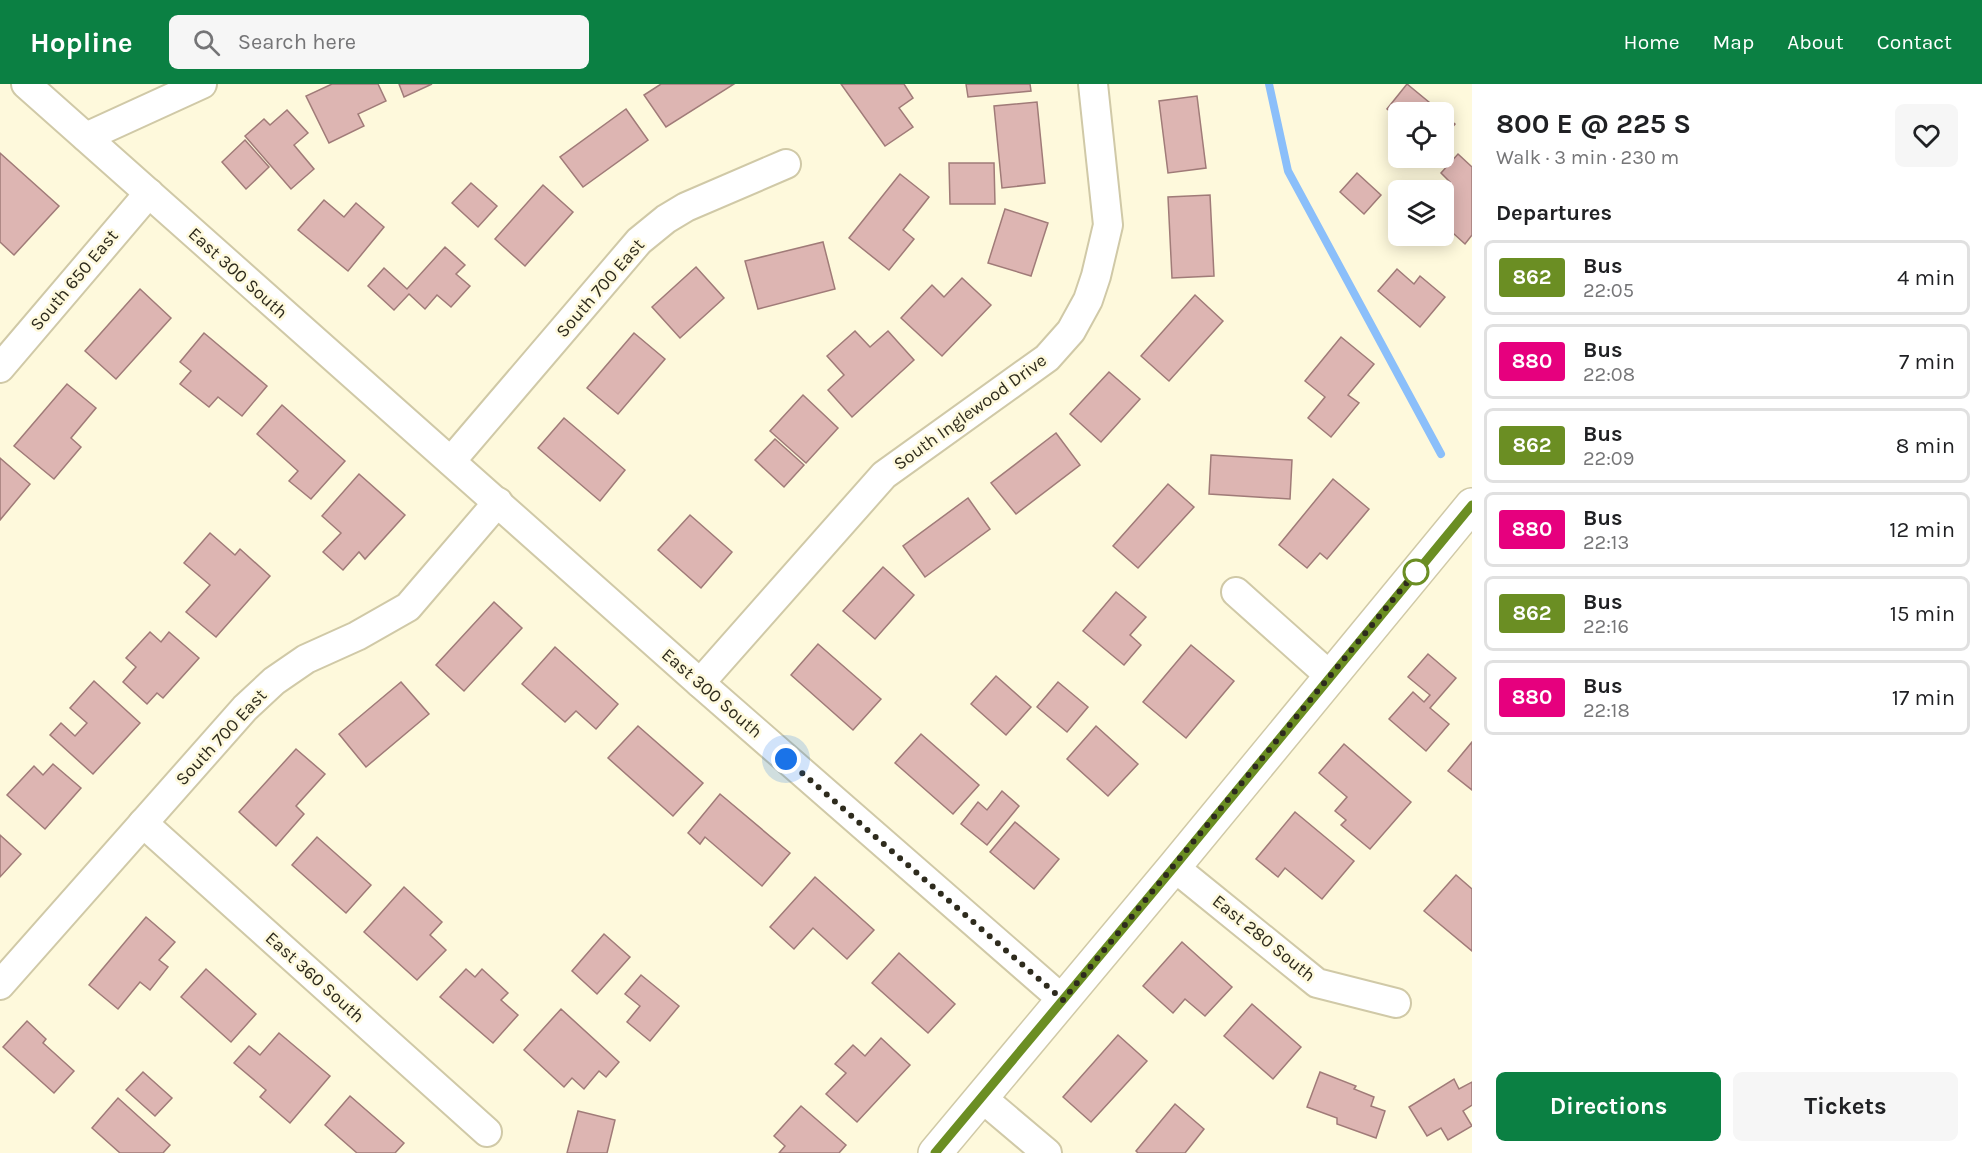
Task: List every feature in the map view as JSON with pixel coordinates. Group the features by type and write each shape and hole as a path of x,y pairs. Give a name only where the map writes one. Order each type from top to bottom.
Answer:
{"main road":[{"path":"935,1153 1472,505"}],"street":[{"name":"East 300 South","path":"26,84 700,683 1063,1000"},
{"path":"86,137 202,84"},
{"name":"South Inglewood Drive","path":"700,683 884,476 918,449 1047,358 1071,331 1088,300 1108,225 1093,84"},
{"name":"South 700 East","path":"451,461 639,241 666,219 686,207 786,164"},
{"name":"South 650 East","path":"0,368 149,193"},
{"name":"South 700 East","path":"0,985 245,708 274,681 306,659 357,636 408,607 498,502"},
{"path":"1236,592 1330,676"},
{"name":"East 360 South","path":"142,823 487,1132"},
{"name":"East 280 South","path":"1174,867 1317,982 1396,1003"},
{"path":"982,1098 1047,1153"}],"building":[{"path":"332,84 378,84 386,101 358,114 364,126 329,143 306,96"},
{"path":"399,84 432,84 404,97"},
{"path":"661,84 734,84 666,127 644,95"},
{"path":"841,84 904,84 913,98 899,108 913,127 885,146"},
{"path":"966,84 1030,84 1031,91 968,97"},
{"path":"1407,84 1429,102 1393,102"},
{"path":"1197,96 1206,168 1168,173 1159,101"},
{"path":"1037,102 1045,183 1002,188 994,106"},
{"path":"626,109 648,140 583,187 560,157"},
{"path":"287,110 308,133 294,145 314,169 291,189 245,136 264,119 270,125"},
{"path":"245,140 269,167 246,189 222,162"},
{"path":"0,153 59,206 14,255 0,242"},
{"path":"1458,154 1472,167 1472,235 1465,244 1454,234 1454,180 1448,180 1441,173 1445,168 1454,168 1454,158"},
{"path":"949,163 994,163 995,204 950,204"},
{"path":"1357,173 1381,195 1364,214 1340,192"},
{"path":"900,174 929,197 903,230 914,239 889,270 849,238"},
{"path":"471,183 497,206 478,227 452,203"},
{"path":"543,185 573,212 525,266 495,239"},
{"path":"1210,195 1214,276 1172,278 1168,197"},
{"path":"324,200 344,217 356,203 384,227 348,271 298,230"},
{"path":"1005,209 1048,223 1031,276 988,263"},
{"path":"823,242 835,289 758,309 745,261"},
{"path":"445,247 465,265 456,274 470,286 451,307 437,295 425,309 409,294 394,310 368,286 384,268 407,289"},
{"path":"696,267 724,298 680,338 652,307"},
{"path":"1397,269 1414,284 1420,276 1445,297 1420,327 1378,291"},
{"path":"962,278 991,305 942,356 901,318 932,285 944,297"},
{"path":"140,289 171,318 116,379 85,351"},
{"path":"1195,295 1223,321 1169,381 1141,356"},
{"path":"855,331 870,347 888,331 914,360 852,417 828,390 844,375 827,356"},
{"path":"204,333 267,386 242,416 218,397 209,407 180,384 191,371 180,362"},
{"path":"634,333 665,359 618,414 587,388"},
{"path":"1341,337 1374,364 1348,395 1359,403 1331,437 1308,418 1325,397 1305,381"},
{"path":"1109,372 1140,399 1101,442 1070,414"},
{"path":"67,384 96,408 71,438 81,447 54,479 14,446"},
{"path":"803,395 838,428 806,463 770,431"},
{"path":"282,405 345,461 311,499 289,481 298,471 257,434"},
{"path":"564,418 625,470 600,501 538,448"},
{"path":"1056,433 1080,465 1016,514 991,483"},
{"path":"775,439 804,465 784,487 755,460"},
{"path":"1211,455 1292,460 1290,499 1209,494"},
{"path":"0,458 30,484 0,520"},
{"path":"359,474 405,515 365,559 359,552 343,570 323,552 341,533 322,516"},
{"path":"1333,479 1369,509 1327,559 1320,553 1307,568 1279,545"},
{"path":"1168,484 1194,507 1138,568 1113,546"},
{"path":"968,498 990,529 925,577 903,546"},
{"path":"690,515 732,552 701,588 658,550"},
{"path":"210,533 235,555 240,549 270,576 216,637 186,612 210,585 184,563"},
{"path":"883,567 914,595 875,639 843,611"},
{"path":"1116,592 1146,617 1130,635 1141,645 1124,665 1083,631"},
{"path":"494,602 522,628 464,691 436,665"},
{"path":"150,632 161,642 169,632 199,658 163,698 157,693 147,704 123,682 136,667 126,658"},
{"path":"818,644 881,699 853,730 791,675"},
{"path":"1191,645 1234,681 1186,738 1143,702"},
{"path":"555,647 618,704 596,729 576,711 565,722 522,684"},
{"path":"1428,654 1456,678 1430,708 1449,724 1426,751 1389,719 1413,692 1424,702 1430,695 1408,677"},
{"path":"996,676 1031,707 1006,735 971,704"},
{"path":"94,681 140,723 93,774 50,735 61,723 75,736 87,723 70,708"},
{"path":"401,682 429,714 366,767 339,734"},
{"path":"1058,682 1088,707 1067,732 1037,707"},
{"path":"638,726 703,783 673,816 608,758"},
{"path":"1096,726 1138,764 1108,796 1067,759"},
{"path":"921,734 979,785 953,814 895,763"},
{"path":"1472,742 1472,790 1448,771"},
{"path":"1344,744 1411,802 1370,849 1341,825 1346,820 1335,811 1347,797 1319,773"},
{"path":"296,749 325,774 296,806 304,814 276,846 239,812"},
{"path":"53,764 81,788 45,829 7,795 34,766 43,775"},
{"path":"1002,791 1019,806 987,845 961,824 978,802 987,810"},
{"path":"720,794 790,853 762,886 705,837 700,844 688,833"},
{"path":"1295,812 1354,861 1322,899 1285,868 1278,877 1256,859"},
{"path":"1015,822 1059,859 1034,889 990,852"},
{"path":"0,835 21,854 0,877"},
{"path":"317,837 371,885 346,913 292,865"},
{"path":"1456,875 1472,889 1472,951 1424,911"},
{"path":"815,877 874,930 847,959 813,928 794,949 770,927"},
{"path":"404,887 442,922 430,935 446,950 417,980 364,932"},
{"path":"146,917 175,942 159,960 168,967 150,990 140,982 118,1009 89,985"},
{"path":"604,934 630,957 597,994 572,971"},
{"path":"1182,942 1232,987 1205,1016 1185,999 1173,1013 1143,986"},
{"path":"899,953 955,1004 928,1033 872,983"},
{"path":"206,969 256,1014 231,1042 181,997"},
{"path":"466,969 475,977 482,969 508,993 501,1000 518,1015 493,1043 440,997"},
{"path":"641,975 679,1006 650,1041 627,1022 640,1006 625,994"},
{"path":"1252,1004 1301,1047 1273,1079 1224,1036"},
{"path":"561,1009 619,1062 606,1077 599,1071 584,1089 572,1078 564,1087 524,1050"},
{"path":"27,1021 46,1039 43,1043 74,1071 54,1093 3,1047"},
{"path":"279,1033 330,1076 290,1123 260,1097 266,1090 234,1063 249,1046 260,1055"},
{"path":"1118,1035 1147,1061 1091,1122 1063,1097"},
{"path":"881,1038 910,1065 857,1122 826,1094 846,1073 835,1064 853,1045 865,1056"},
{"path":"143,1072 172,1098 155,1116 126,1090"},
{"path":"1320,1072 1356,1086 1354,1089 1374,1097 1371,1106 1385,1111 1376,1138 1337,1124 1337,1118 1307,1107"},
{"path":"1454,1079 1459,1089 1472,1082 1472,1105 1463,1111 1472,1126 1448,1140 1441,1128 1427,1136 1409,1107"},
{"path":"350,1096 404,1143 395,1153 357,1153 325,1125"},
{"path":"118,1098 170,1145 163,1153 120,1153 92,1128"},
{"path":"1175,1104 1204,1129 1185,1153 1138,1153 1136,1151"},
{"path":"801,1106 846,1145 839,1153 779,1153 785,1146 774,1136"},
{"path":"578,1111 615,1120 607,1153 567,1153"}],"waterway":[{"path":"1269,84 1288,171 1441,454"}],"bus line":[{"name":"862","path":"935,1153 1472,505"}],"route":[{"path":"786,759 1063,1000 1419,568 1416,572"}]}
